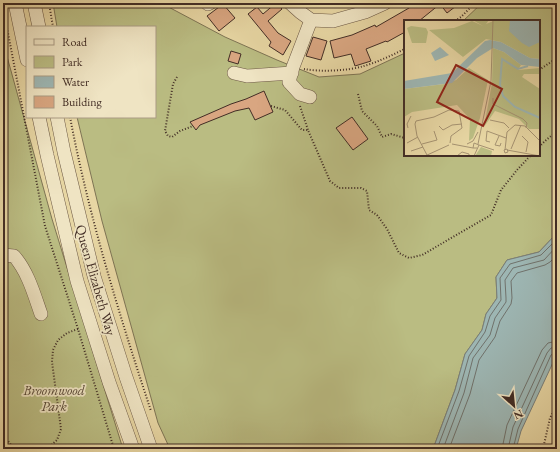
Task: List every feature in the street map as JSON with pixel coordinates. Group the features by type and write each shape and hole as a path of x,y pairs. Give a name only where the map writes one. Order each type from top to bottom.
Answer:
{"street":[{"path":"16,3 26,55"},
{"path":"34,3 39,26"},
{"path":"290,3 311,20 333,22 365,12 385,3"},
{"path":"305,95 290,82 311,20"},
{"path":"234,73 246,76 293,70"},
{"name":"Queen Elizabeth Way","path":"39,118 46,155 77,281 109,382 133,449"},
{"name":"Queen Elizabeth Way","path":"57,118 94,276 126,377 151,449"},
{"path":"3,255 14,256 20,264 41,314"}],"path":[{"path":"49,3 53,26"},
{"path":"456,20 475,3"},
{"path":"3,6 7,27 3,28"},
{"path":"293,70 336,70 363,66 404,50"},
{"path":"540,69 557,58"},
{"path":"177,77 173,84 165,131 168,136 172,138 180,132 193,126"},
{"path":"358,94 362,111 377,126 382,137 391,134 404,138"},
{"path":"305,95 300,104 308,130 330,181 339,188 362,188 367,191 369,210 377,215 387,229 399,253 409,258 422,255 491,215 501,190 517,170 531,156"},
{"path":"270,106 285,110 302,130 308,130"},
{"path":"70,118 101,247 152,414"},
{"path":"540,146 557,131"},
{"path":"47,449 57,440 61,429 52,362 53,350 58,340 62,336 78,329"},
{"path":"542,449 550,418 557,405"},
{"path":"3,434 14,449"}],"green space":[{"path":"53,3 161,3 225,37 319,77 360,74 404,53 404,156 540,156 540,20 464,20 482,3 557,3 557,233 539,252 507,260 496,277 497,298 486,314 482,330 465,354 455,390 433,449 170,449 158,423 102,221 77,118 156,118 156,26 57,26"},
{"name":"Broomwood Park","path":"3,42 52,219 123,449 3,449"}],"water":[{"path":"557,233 557,354 521,431 516,449 433,449 455,390 465,354 482,330 486,314 497,298 496,277 507,260 539,252"}],"building":[{"path":"276,3 282,9 268,21 278,33 291,41 283,55 269,46 271,42 248,14 257,7 263,14"},
{"path":"415,3 460,3 447,13 440,4 420,20 404,20 404,33 387,42 386,41 366,49 371,61 355,66 351,54 334,58 330,41 352,35 375,25 376,27"},
{"path":"223,4 235,18 219,31 207,16"},
{"path":"313,37 327,41 321,60 306,56"},
{"path":"231,51 241,54 238,64 228,61"},
{"path":"264,91 273,112 255,120 249,108 235,111 200,125 196,130 190,122 231,104"},
{"path":"352,117 368,139 353,150 336,128"}]}
